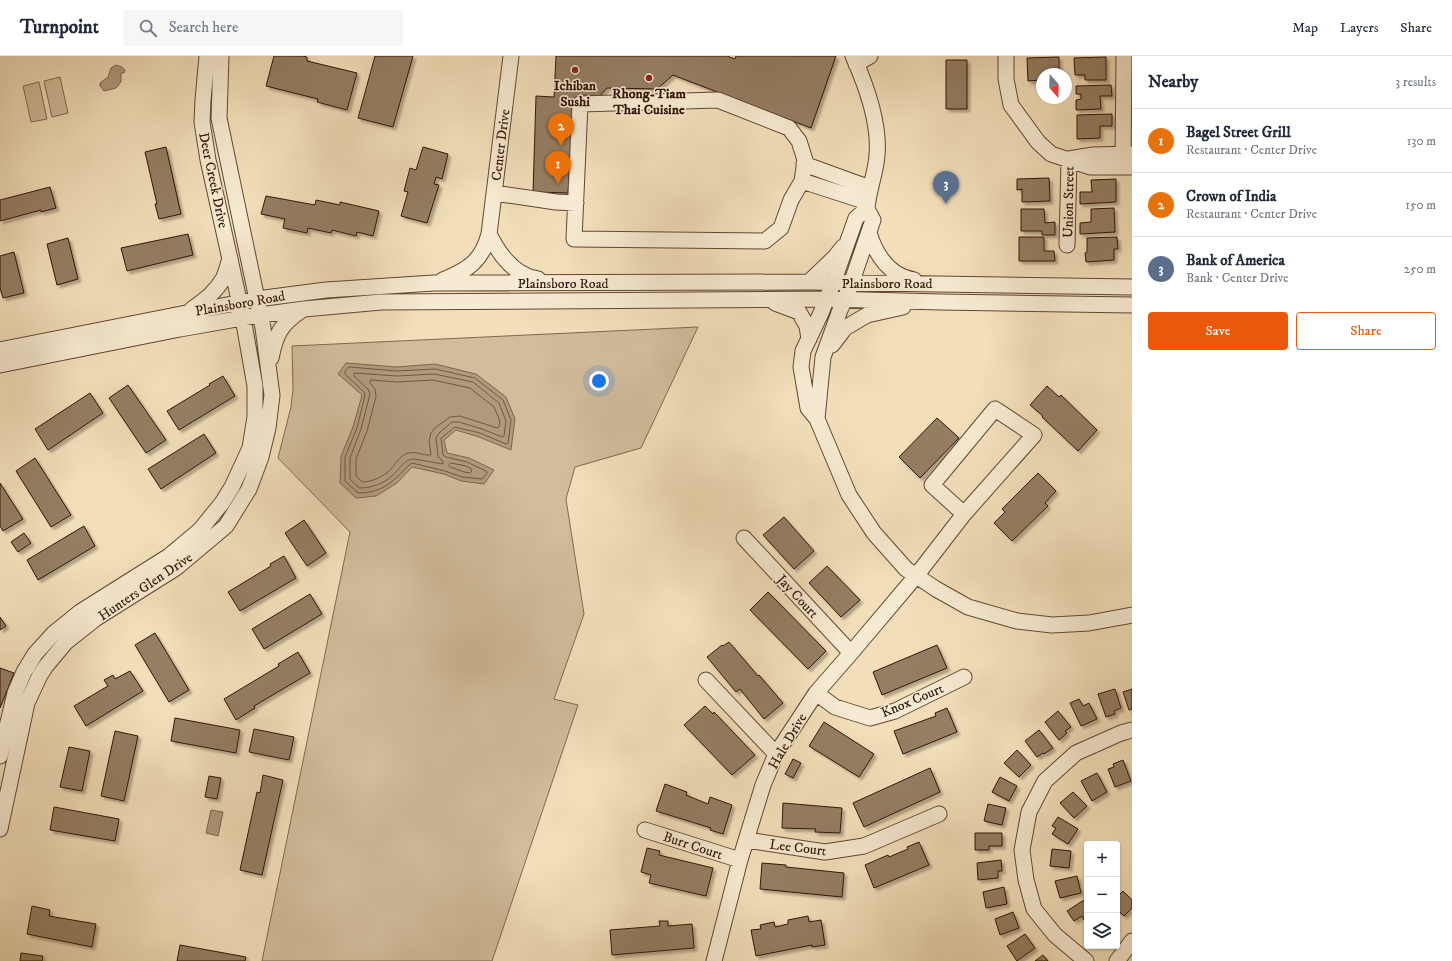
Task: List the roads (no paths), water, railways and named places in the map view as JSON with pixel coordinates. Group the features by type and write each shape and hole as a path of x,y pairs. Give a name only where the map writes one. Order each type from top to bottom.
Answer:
{"street":[{"name":"Deer Creek Drive","path":"208,56 203,93 202,122 208,160 240,303"},
{"name":"Deer Creek Drive","path":"221,56 219,118 260,315"},
{"name":"Center Drive","path":"434,283 461,272 474,263 482,254 487,244 511,56"},
{"path":"870,56 854,60 871,104 878,139 877,155 868,200 856,218 827,299 804,351 801,367 808,408 817,419 849,495 874,533 906,569 916,576 968,607 1018,621 1052,625 1089,624 1132,615"},
{"path":"1006,56 1006,79 1011,105 1038,142 1051,154 1069,159 1093,155 1127,160 1124,56"},
{"path":"718,100 789,128 799,142 805,160 802,181 792,200 781,228 765,241 574,239 580,104 718,100"},
{"name":"Union Street","path":"1067,245 1069,159"},
{"path":"804,164 868,200 873,220 852,284 844,300 823,357 817,419"},
{"path":"802,181 868,200"},
{"path":"494,193 556,202 576,203"},
{"path":"869,233 874,247 888,266 905,279 931,283"},
{"path":"489,234 503,256 523,274 531,278 559,282"},
{"path":"809,282 836,256 847,241"},
{"path":"188,312 210,295 223,279 230,258"},
{"name":"Plainsboro Road","path":"0,350 257,299 326,290 434,283 809,282 852,284 931,283 1132,287"},
{"path":"764,299 799,312 807,326 809,339"},
{"name":"Plainsboro Road","path":"0,365 180,329 260,315 304,309 392,302 827,299 1132,305"},
{"path":"823,357 845,328 867,315 901,307 941,302"},
{"name":"Hunters Glen Drive","path":"0,756 15,693 24,672 35,654 54,633 80,612 169,556 200,530 222,503 232,487 250,448 255,417 255,386 240,303"},
{"path":"269,369 275,339 288,319 304,309"},
{"name":"Hunters Glen Drive","path":"0,829 27,702 46,666 66,642 95,619 176,568 226,526 249,489 261,457 268,428 272,395 260,315"},
{"name":"Hale Drive","path":"714,961 740,860 763,785 776,754 816,692 916,576 964,514 1034,435 995,409 932,485 964,514"},
{"name":"Jay Court","path":"744,538 851,653"},
{"name":"Knox Court","path":"816,692 836,707 870,718 895,710 964,677"},
{"path":"706,680 776,754"},
{"path":"1086,961 1055,936 1034,909 1026,880 1022,850 1029,812 1046,781 1076,753 1121,733 1132,730"},
{"name":"Lee Court","path":"747,840 825,852 864,846 939,814"},
{"name":"Burr Court","path":"645,830 740,860"},
{"path":"1117,961 1132,941"}],"water":[{"path":"116,65 125,70 124,73 121,73 121,82 116,88 104,91 100,86 100,83 108,77 111,68"},
{"path":"346,363 397,367 435,364 476,374 506,397 515,419 511,450 479,437 456,430 444,440 447,453 469,458 494,470 484,484 461,481 444,474 412,467 397,483 376,496 356,498 340,483 341,456 353,427 362,395 338,374"},
{"path":"211,810 223,812 218,836 206,833"}],"place":[{"name":"Ichiban Sushi","path":"575,70"},
{"name":"Rhong-Tiam Thai Cuisine","path":"649,78"},
{"name":"Crown of India","path":"561,146"},
{"name":"Bagel Street Grill","path":"558,184"},
{"name":"Bank of America","path":"946,204"}]}
